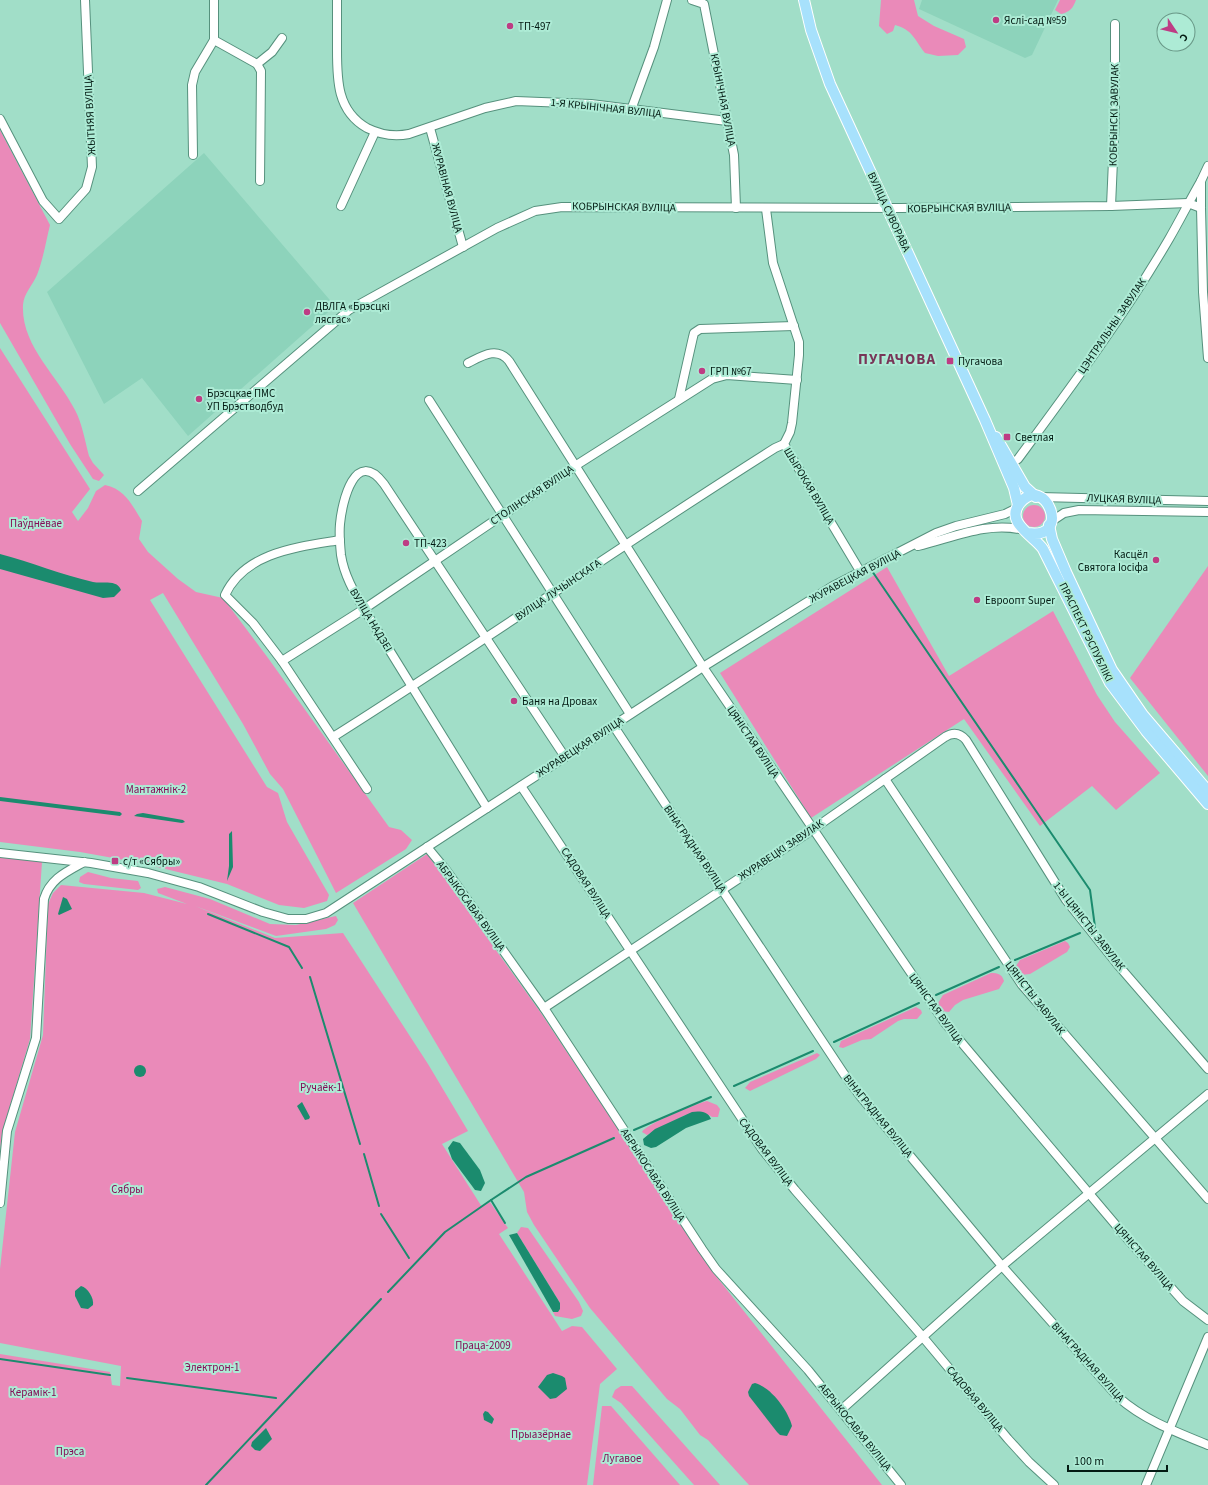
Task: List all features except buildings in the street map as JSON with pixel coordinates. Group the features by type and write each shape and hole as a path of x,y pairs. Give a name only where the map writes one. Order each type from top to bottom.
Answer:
{"main road":[{"name":"ВУЛІЦА СУВОРАВА","path":"804,0 811,30 830,84 889,208 985,420 1014,488 1017,506"},
{"name":"ВУЛІЦА СУВОРАВА","path":"985,420 1012,463 1025,488 1038,497"},
{"path":"1017,506 1026,498 1038,497"},
{"name":"ПРАСПЕКТ РЭСПУБЛІКІ","path":"1038,497 1049,504 1052,515 1050,523 1052,539 1112,670 1143,715 1208,791"},
{"name":"ПРАСПЕКТ РЭСПУБЛІКІ","path":"1017,506 1016,520 1040,545 1054,568 1110,683 1146,731 1208,804"},
{"path":"1026,532 1040,533 1050,523"}],"street":[{"name":"ЖЫТНЯЯ ВУЛІЦА","path":"0,119 43,201 59,219 86,188 92,167 85,0"},
{"path":"193,154 191,99 193,78 214,40 214,0"},
{"name":"1-Я КРЫНІЧНАЯ ВУЛІЦА","path":"337,0 337,67 340,94 350,115 361,124 375,132 389,136 403,136 485,108 516,101 584,103 727,121"},
{"path":"631,110 654,47 667,0"},
{"name":"КРЫНІЧНАЯ ВУЛІЦА","path":"692,0 704,4 734,155 736,208"},
{"name":"КОБРЫНСКІ ЗАВУЛАК","path":"1111,206 1115,115 1115,24"},
{"path":"257,64 272,52 282,38"},
{"path":"214,40 257,64 262,78 260,181"},
{"name":"ЖУРАВІНАЯ ВУЛІЦА","path":"430,128 463,248"},
{"path":"341,206 375,132"},
{"name":"ЦЭНТРАЛЬНЫ ЗАВУЛАК","path":"1012,463 1018,459 1093,356 1165,246 1208,166"},
{"path":"1201,181 1202,292 1208,358"},
{"name":"КОБРЫНСКАЯ ВУЛІЦА","path":"138,492 349,310 463,248 496,228 535,211 552,208 889,208 1111,206 1188,203 1201,208"},
{"name":"ШЫРОКАЯ ВУЛІЦА","path":"766,208 773,263 794,326 799,348 792,427 784,444 860,571"},
{"path":"679,399 693,337 696,331 700,329 794,326"},
{"name":"ЦЯНІСТАЯ ВУЛІЦА","path":"468,363 493,353 500,354 506,358 624,546 703,667 812,830 952,1033 1177,1295 1208,1320"},
{"name":"СТОЛІНСКАЯ ВУЛІЦА","path":"282,660 364,609 435,559 574,466 712,379 722,376 797,380"},
{"path":"429,400 630,714"},
{"name":"ВУЛІЦА ЛУЧЫНСКАГА","path":"333,737 486,639 732,475 784,444"},
{"name":"ВУЛІЦА НАДЗЕІ","path":"486,808 364,609 346,575 340,540 342,514 349,486 357,474 367,471 380,479 435,559 486,639 565,757"},
{"name":"ЛУЦКАЯ ВУЛІЦА","path":"1038,497 1208,501"},
{"name":"ЖУРАВЕЦКАЯ ВУЛІЦА","path":"0,853 84,862 148,873 190,884 250,907 288,919 306,919 326,913 630,714 827,589 906,548 956,526 998,516 1017,506"},
{"name":"ЛУЦКАЯ ВУЛІЦА","path":"1050,523 1064,513 1078,510 1208,512"},
{"name":"ЖУРАВЕЦКАЯ ВУЛІЦА","path":"906,548 991,528 1004,527 1026,532"},
{"path":"340,540 294,548 271,555 238,574 232,581 225,595 248,618 282,660 367,789"},
{"name":"ВІНАГРАДНАЯ ВУЛІЦА","path":"612,726 852,1086 1002,1266 1118,1397 1135,1411 1170,1429 1208,1445"},
{"name":"ЖУРАВЕЦКІ ЗАВУЛАК","path":"544,1008 631,952 812,830 944,737 951,734 958,734"},
{"name":"1-Ы ЦЯНІСТЫ ЗАВУЛАК","path":"958,734 966,740 1071,907 1118,965 1208,1069"},
{"name":"ЦЯНІСТЫ ЗАВУЛАК","path":"885,779 1022,985 1208,1199"},
{"name":"САДОВАЯ ВУЛІЦА","path":"522,786 631,952 770,1158 1018,1450 1054,1485"},
{"name":"АБРЫКОСАВАЯ ВУЛІЦА","path":"427,847 446,870 544,1008 702,1249 720,1273 786,1344 901,1485"},
{"path":"0,1203 7,1131 36,1038 44,899 51,884 56,879 84,862"},
{"path":"841,1410 1002,1266 1208,1094"},
{"path":"1146,1485 1208,1337"}],"shaded area":[{"name":"Яслі-сад №59","path":"922,0 1058,0 1032,55 1025,58 919,9"},
{"path":"204,153 335,306 188,436 142,378 104,404 47,292"},
{"path":"0,554 81,579 93,582 113,583 116,584 121,590 114,597 103,598 0,569"},
{"path":"0,797 120,812 122,814 120,816 0,801"},
{"path":"143,813 183,820 185,822 182,823 134,816"},
{"path":"232,831 233,867 227,881 229,866 229,834"},
{"path":"63,897 67,899 72,909 59,915 58,914"},
{"path":"142,1065 145,1066 145,1076 138,1077 135,1076 134,1069 135,1066"},
{"path":"302,1102 310,1117 309,1119 305,1120 297,1106"},
{"path":"692,1112 706,1113 711,1119 686,1128 656,1147 651,1148 644,1145 643,1139 655,1129"},
{"path":"453,1141 460,1143 480,1170 485,1183 481,1191 475,1190 452,1159 448,1148"},
{"path":"517,1233 560,1303 560,1309 558,1312 553,1312 509,1235"},
{"path":"81,1286 88,1291 93,1299 93,1305 88,1309 81,1308 75,1296 75,1291"},
{"path":"553,1373 565,1378 567,1389 556,1398 550,1399 538,1387 547,1375"},
{"path":"755,1383 773,1395 783,1407 792,1426 787,1436 780,1435 777,1432 749,1396 748,1392 752,1384"},
{"path":"485,1411 488,1412 494,1419 492,1424 484,1420 483,1414"},
{"path":"266,1428 272,1439 260,1451 255,1450 251,1446 252,1442"}],"green space":[{"path":"881,0 914,0 918,16 934,26 964,39 966,47 958,55 938,56 925,53 910,32 901,27 895,25 893,31 887,34 879,26"},
{"path":"1060,0 1076,0 1071,9 1061,14 1055,10"},
{"path":"0,130 50,225 43,257 37,275 24,301 24,320 34,347 68,397 75,410 89,456 104,475 99,481 93,479 70,444 0,323"},
{"path":"0,348 90,489 72,512 78,521 88,508 96,491 105,485 118,490 127,498 142,521 139,539 148,552 178,579 196,592 223,598 268,658 389,827 401,830 412,840 406,849 336,893 283,789 270,774 243,724 163,593 150,600 267,787 278,793 287,822 329,895 327,901 304,908 279,905 227,884 141,863 80,852 0,842"},
{"path":"1034,505 1042,508 1045,516 1042,524 1034,527 1026,524 1023,516 1026,508"},
{"path":"1208,566 1208,776 1130,678"},
{"path":"887,567 949,676 1053,611 1097,695 1115,722 1160,773 1116,810 1092,786 1040,826 964,719 811,818 720,673"},
{"path":"427,854 541,1013 712,1271 882,1485 749,1485 708,1440 700,1435 680,1409 667,1399 590,1308 534,1225 527,1212 524,1192 353,903"},
{"path":"0,857 42,862 30,1039 2,1133 0,1149"},
{"path":"88,872 111,878 138,881 141,888 138,890 84,884 79,882 80,877"},
{"path":"61,885 144,893 187,904 158,893 157,889 165,887 210,899 270,924 296,925 336,916 338,920 335,925 326,929 276,936 195,906 275,938 343,933 428,1064 468,1131 442,1144 482,1207 490,1202 508,1228 499,1234 562,1331 572,1326 582,1327 617,1369 600,1384 587,1485 0,1485 0,1354 110,1372 112,1385 120,1386 121,1366 0,1343 0,1269 15,1132 43,1035 48,904 53,893"},
{"path":"1065,941 1070,947 1067,952 1030,974 1021,975 1016,966 1020,960"},
{"path":"991,973 999,974 1004,981 999,989 963,1000 955,1005 949,1012 941,1011 938,1003 943,995"},
{"path":"916,1007 921,1010 922,1013 917,1019 904,1019 898,1021 871,1039 862,1040 843,1048 839,1047 841,1041"},
{"path":"817,1053 820,1055 816,1059 750,1091 745,1088 750,1082"},
{"path":"707,1101 717,1105 720,1109 718,1117 712,1117 709,1115 685,1115 647,1135 642,1132 645,1128 661,1119"},
{"path":"521,1227 528,1228 579,1302 583,1311 581,1316 572,1319 555,1316 553,1312 558,1312 560,1303 517,1233"},
{"path":"621,1386 632,1386 720,1485 694,1485 621,1403 612,1397 615,1390"},
{"name":"Лугавое","path":"602,1406 611,1406 680,1485 593,1485"}],"waterway":[{"path":"872,571 1090,890 1095,927"},
{"path":"208,914 289,947 302,968"},
{"path":"1015,960 1080,933"},
{"path":"936,995 999,967"},
{"path":"310,977 360,1144"},
{"path":"834,1042 919,1003"},
{"path":"734,1086 813,1051"},
{"path":"634,1130 711,1097"},
{"path":"388,1292 445,1232 491,1200 526,1177 614,1138"},
{"path":"364,1154 379,1206"},
{"path":"491,1200 505,1223"},
{"path":"381,1214 409,1258"},
{"path":"206,1485 381,1299"},
{"path":"0,1359 110,1375"},
{"path":"127,1378 276,1398"}],"place":[{"name":"Яслі-сад №59","path":"996,20"},
{"name":"ТП-497","path":"510,26"},
{"name":"ДВЛГА «Брэсцкі лясгас»","path":"307,312"},
{"name":"Пугачова","path":"950,361"},
{"name":"ГРП №67","path":"702,371"},
{"name":"Брэсцкае ПМС УП Брэстводбуд","path":"199,399"},
{"name":"Светлая","path":"1007,437"},
{"name":"ТП-423","path":"406,543"},
{"name":"Касцёл Святога Іосіфа","path":"1156,560"},
{"name":"Евроопт Super","path":"977,600"},
{"name":"Баня на Дровах","path":"514,701"},
{"name":"с/т «Сябры»","path":"115,861"}],"district":[{"name":"ПУГАЧОВА","path":"897,359"}],"park label":[{"name":"Паўднёвае","path":"36,523"},
{"name":"Мантажнік-2","path":"156,789"},
{"name":"Ручаёк-1","path":"321,1087"},
{"name":"Сябры","path":"127,1189"},
{"name":"Праца-2009","path":"483,1345"},
{"name":"Электрон-1","path":"212,1367"},
{"name":"Керамік-1","path":"33,1392"},
{"name":"Прыазёрнае","path":"541,1434"},
{"name":"Прэса","path":"70,1451"}]}
